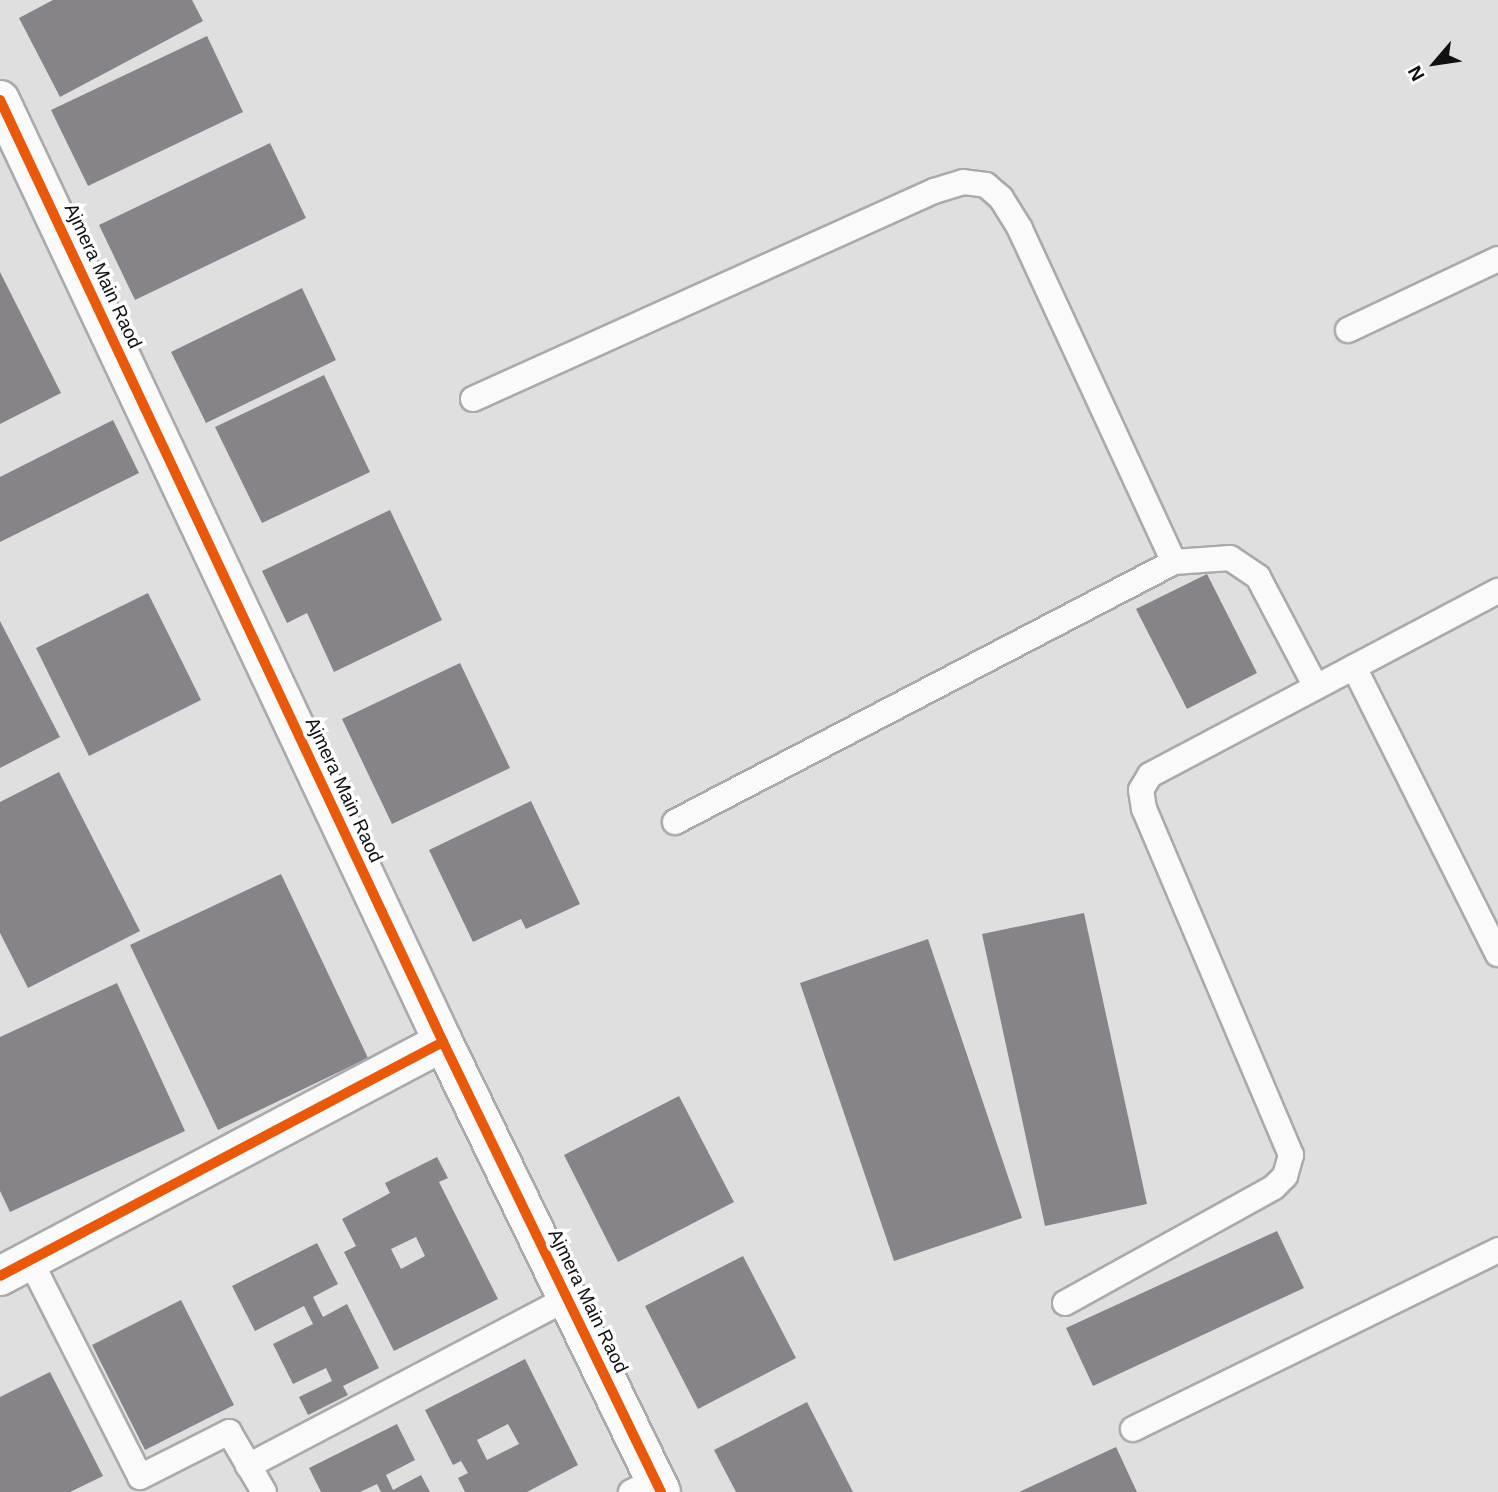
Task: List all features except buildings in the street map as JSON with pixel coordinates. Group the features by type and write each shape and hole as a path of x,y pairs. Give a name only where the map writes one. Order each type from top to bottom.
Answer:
{"street":[{"name":"Ajmera Main Raod","path":"2,108 443,1042 568,1298 649,1488"},
{"path":"15,1268 443,1042"}],"lane":[{"path":"473,399 934,191 963,182 986,185 1001,198 1020,229 1174,562"},
{"path":"1348,330 1498,259"},
{"path":"675,822 1174,562 1230,558 1258,577 1316,687"},
{"path":"1065,1303 1274,1187 1285,1176 1291,1155 1144,809 1141,790 1150,775 1498,591"},
{"path":"1354,667 1498,954"},
{"path":"1133,1429 1498,1251"},
{"path":"15,1268 140,1477 229,1432 264,1492"},
{"path":"248,1466 568,1298"}],"cycle path":[{"path":"0,100 443,1042 661,1492"},
{"path":"0,1276 443,1042"}]}
